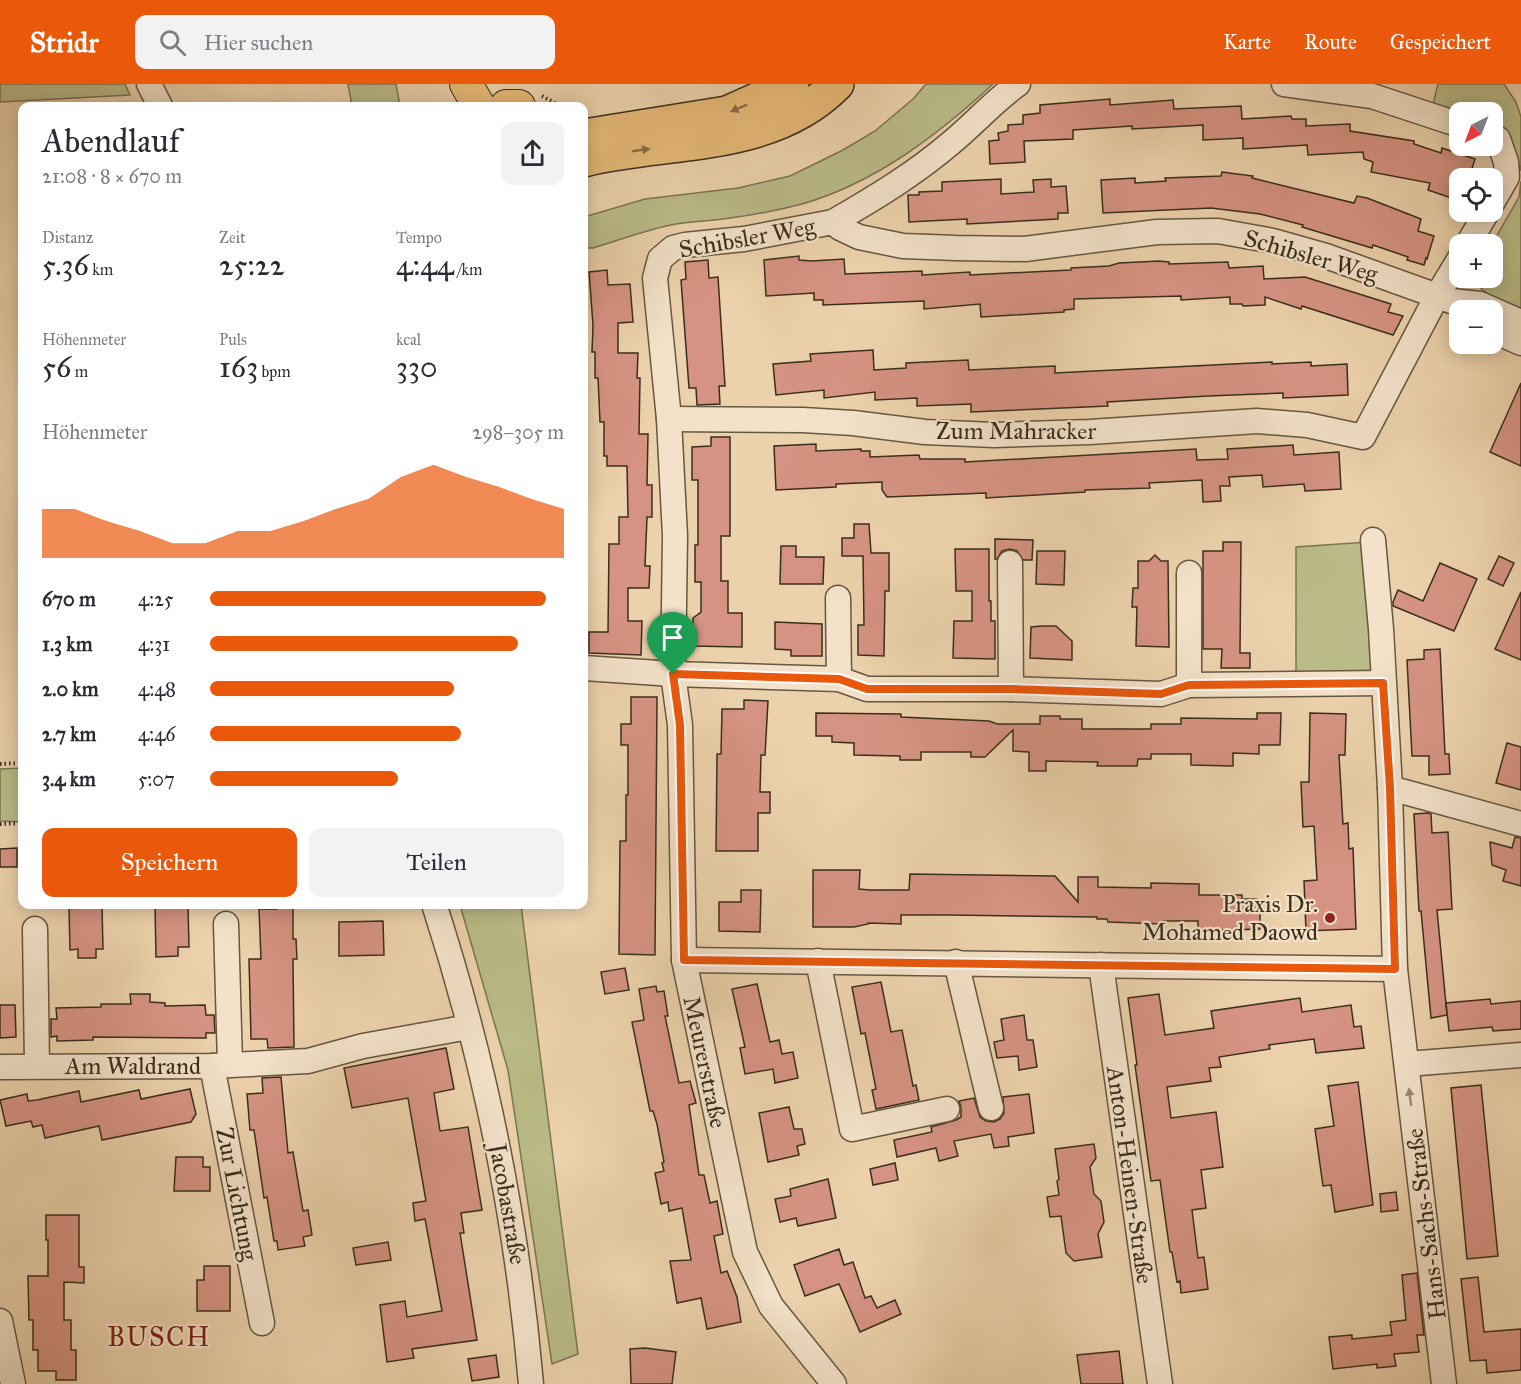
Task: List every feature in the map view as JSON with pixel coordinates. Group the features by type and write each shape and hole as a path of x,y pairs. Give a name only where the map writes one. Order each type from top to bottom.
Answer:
{"highway":[{"path":"588,135 728,113 792,84"},
{"path":"588,159 739,136 794,116 837,84"}],"main road":[{"path":"466,84 477,102"}],"street":[{"path":"149,84 158,102"},
{"path":"833,222 877,197 916,170 952,142 1003,94 1018,84"},
{"path":"1284,84 1372,96 1449,121"},
{"path":"1503,153 1508,177 1503,185"},
{"name":"Schibsler Weg","path":"673,674 675,536 669,419 655,278 660,259 673,248 685,244 744,239 833,222 859,237 903,246 956,248 1025,249 1157,232 1218,231 1273,241 1326,256 1449,303"},
{"name":"Zum Mahracker","path":"669,419 803,420 853,423 925,432 994,435 1090,432 1257,421 1307,425 1363,437 1449,305"},
{"name":"Schibsler Weg","path":"1503,314 1521,322"},
{"path":"1503,335 1521,343"},
{"name":"Hans-Sachs-Straße","path":"1373,540 1381,629 1390,788 1395,969 1444,1384"},
{"path":"1010,563 1011,689"},
{"path":"1189,573 1189,685"},
{"path":"838,598 839,679"},
{"path":"588,668 673,674 839,679 867,689 1011,689 1161,694 1189,685 1383,683"},
{"name":"Meurerstraße","path":"673,674 680,725 684,960 745,1252 771,1306 834,1384"},
{"path":"1390,788 1521,824"},
{"name":"Jacobastraße","path":"436,909 454,968 489,1100 508,1200 525,1310 531,1384"},
{"name":"Am Waldrand","path":"221,1065 226,924"},
{"name":"Am Waldrand","path":"35,929 37,1066"},
{"path":"684,960 1395,969"},
{"path":"818,961 852,1129 947,1109"},
{"path":"956,962 991,1108"},
{"name":"Anton-Heinen-Straße","path":"1101,966 1160,1384"},
{"name":"Am Waldrand","path":"0,1067 221,1065 308,1061 363,1046 469,1027"},
{"path":"1407,1064 1521,1055"},
{"name":"Zur Lichtung","path":"221,1065 262,1323"},
{"path":"0,1321 13,1384"}],"path":[{"path":"0,764 18,763"},
{"path":"0,824 18,823"}],"green space":[{"path":"0,84 125,84 130,95 0,102"},
{"path":"348,84 396,84 399,102 351,102"},
{"path":"926,84 993,84 928,139 880,170 829,195 766,212 666,226 588,248 588,216 645,199 738,188 790,176 843,150 875,131 913,99"},
{"path":"1438,84 1504,84 1516,102 1521,117 1521,171 1512,146 1503,136 1503,102 1449,102 1449,110 1432,108"},
{"path":"1521,181 1521,309 1488,294 1481,288 1503,288 1503,234 1498,234 1519,197"},
{"path":"1368,542 1374,671 1296,673 1296,547"},
{"path":"18,768 18,822 0,821 0,769"},
{"path":"461,909 522,909 578,1354 552,1364 508,1070"}],"building":[{"path":"1110,99 1110,105 1173,100 1174,109 1241,106 1242,119 1291,116 1292,119 1306,119 1306,126 1350,124 1350,131 1414,141 1414,144 1441,153 1442,148 1449,150 1449,156 1466,156 1475,159 1472,168 1449,168 1449,197 1428,190 1430,183 1371,172 1373,162 1364,159 1363,152 1308,155 1307,145 1243,149 1243,138 1203,140 1203,125 1073,130 1073,139 1024,141 1025,162 990,164 989,141 999,140 998,133 1008,131 1008,125 1023,124 1023,115 1040,113 1040,105"},
{"path":"1222,172 1253,176 1252,178 1354,203 1357,196 1367,198 1421,219 1418,231 1434,236 1427,259 1424,265 1373,245 1372,248 1302,227 1303,225 1260,214 1211,208 1103,213 1101,180 1135,178 1135,183 1166,181 1165,178 1221,176"},
{"path":"1001,179 1001,194 1034,192 1033,180 1051,179 1051,187 1066,186 1068,213 1058,213 1058,219 967,224 967,219 909,222 908,195 942,191 942,182"},
{"path":"799,256 799,260 812,261 844,259 845,274 922,271 922,275 970,272 970,275 1071,270 1071,268 1109,266 1119,263 1228,262 1229,268 1263,266 1264,279 1305,277 1391,304 1388,312 1403,316 1393,335 1302,306 1301,309 1265,297 1265,305 1243,306 1242,304 1230,304 1230,297 1181,300 1181,296 1074,299 1074,309 1064,310 1064,312 981,317 980,304 924,309 924,301 823,305 823,300 814,300 814,293 766,296 764,260"},
{"path":"708,260 709,278 718,277 725,386 719,386 720,404 697,405 696,388 689,388 681,280 686,279 685,262"},
{"path":"607,270 608,285 630,284 633,322 618,323 618,353 638,353 639,434 648,434 647,485 652,485 652,517 647,517 645,566 650,566 649,588 628,588 628,621 642,621 641,655 589,653 589,632 608,632 609,544 619,544 619,517 628,517 627,466 607,466 607,456 604,456 604,422 600,422 598,378 595,378 595,352 592,352 593,325 589,272"},
{"path":"873,350 874,370 906,368 906,363 968,360 969,370 1055,366 1055,373 1272,362 1272,364 1311,362 1311,366 1347,364 1348,395 1283,398 1283,393 1208,396 1107,402 1108,406 971,412 971,404 917,406 917,398 875,400 875,392 824,398 824,390 776,395 773,364 811,361 810,354"},
{"path":"1521,383 1521,466 1490,452"},
{"path":"711,437 730,437 730,536 721,536 721,581 728,581 728,613 742,613 742,647 693,646 693,618 701,612 701,582 695,582 695,545 698,545 698,480 692,480 692,447 711,446"},
{"path":"816,444 816,451 861,449 861,451 870,451 870,457 919,455 920,459 965,459 965,462 1196,449 1197,460 1228,459 1227,449 1293,445 1294,455 1339,452 1341,489 1305,491 1304,484 1263,487 1262,475 1229,477 1230,486 1220,486 1221,501 1203,502 1202,480 1149,483 1150,488 1085,490 1085,492 986,498 986,493 887,497 882,490 882,482 776,490 774,446"},
{"path":"854,524 869,524 871,553 889,553 889,591 885,591 884,656 858,655 858,625 864,625 863,556 842,556 842,538 854,538"},
{"path":"995,539 1033,540 1032,560 1023,560 1017,551 1010,549 1002,551 995,559"},
{"path":"1223,542 1241,542 1240,653 1250,653 1250,668 1221,668 1222,649 1203,649 1203,551 1223,551"},
{"path":"781,546 796,546 796,557 824,557 823,584 780,584"},
{"path":"955,549 989,549 989,601 991,601 991,621 995,621 995,659 953,658 954,621 972,621 972,591 956,591"},
{"path":"1037,551 1065,551 1064,585 1036,584"},
{"path":"1155,555 1161,561 1168,561 1169,647 1136,646 1137,607 1132,607 1133,588 1138,588 1138,561 1149,561"},
{"path":"1499,556 1514,563 1503,586 1488,579"},
{"path":"1440,563 1477,579 1454,631 1393,606 1398,590 1423,601"},
{"path":"1521,592 1521,660 1495,649"},
{"path":"775,622 822,624 822,656 791,656 791,650 775,649"},
{"path":"1056,626 1072,641 1072,660 1030,658 1031,627"},
{"path":"1440,649 1445,754 1449,754 1450,774 1429,775 1429,756 1412,756 1407,660 1424,659 1424,650"},
{"path":"631,697 657,697 655,955 619,954 620,841 626,841 626,795 628,795 628,745 621,745 621,724 631,724"},
{"path":"744,700 768,701 765,755 761,755 760,792 770,792 770,813 758,813 758,851 716,851 717,754 721,754 722,709 744,709"},
{"path":"816,713 901,714 901,717 989,721 997,724 1040,724 1040,716 1060,716 1060,719 1082,719 1082,729 1151,729 1151,724 1181,724 1181,718 1257,719 1257,713 1281,713 1280,745 1259,745 1259,754 1233,753 1233,766 1191,765 1191,754 1151,754 1151,759 1138,759 1137,766 1097,766 1098,762 1046,761 1046,771 1029,771 1029,752 1013,751 1013,730 985,757 971,757 971,752 921,752 921,760 900,760 900,756 854,755 854,743 832,742 832,736 816,736"},
{"path":"1310,713 1346,714 1345,755 1339,755 1343,824 1348,823 1349,849 1353,848 1356,929 1306,931 1304,881 1317,880 1314,826 1303,827 1301,782 1309,782"},
{"path":"1507,743 1521,747 1521,790 1496,783"},
{"path":"1414,814 1431,814 1432,833 1448,832 1452,909 1437,910 1447,1015 1431,1018 1421,911 1419,911"},
{"path":"1515,837 1521,838 1521,886 1503,881 1506,870 1492,865 1490,842 1512,848"},
{"path":"17,848 17,867 0,867 0,849"},
{"path":"813,870 860,870 859,889 870,890 909,890 910,874 1055,876 1078,902 1078,877 1098,877 1098,887 1151,888 1151,883 1199,884 1199,895 1242,895 1242,899 1257,899 1260,929 1198,931 1198,921 1163,921 1163,924 1108,922 1107,919 1097,919 1097,917 949,915 901,915 901,924 868,923 854,927 813,927"},
{"path":"741,890 761,890 760,932 719,931 719,902 741,902"},
{"path":"69,909 102,909 103,949 96,949 96,958 78,958 78,949 70,950"},
{"path":"155,909 188,909 189,947 178,947 178,956 156,957"},
{"path":"259,909 293,909 293,939 296,939 297,959 293,959 294,1047 268,1048 267,1039 251,1039 249,959 261,959"},
{"path":"383,921 384,955 339,956 339,922"},
{"path":"625,968 629,990 605,994 601,972"},
{"path":"881,982 891,1032 902,1030 913,1086 916,1085 919,1100 876,1109 872,1090 876,1089 865,1033 861,1034 852,987"},
{"path":"757,984 770,1042 779,1040 782,1054 793,1052 798,1078 775,1083 773,1069 745,1074 740,1048 745,1047 732,989"},
{"path":"656,986 657,992 664,991 668,1016 665,1016 679,1083 690,1081 696,1103 689,1105 699,1175 704,1175 710,1203 717,1201 723,1234 714,1236 721,1273 727,1271 737,1297 741,1322 707,1329 701,1298 677,1303 670,1261 691,1260 682,1208 669,1211 668,1202 661,1204 655,1173 664,1171 662,1163 664,1162 657,1124 653,1111 650,1111 632,1022 644,1020 639,989"},
{"path":"130,994 150,994 150,1002 165,1003 165,1006 205,1005 206,1015 214,1015 215,1033 206,1033 206,1038 93,1037 93,1040 57,1041 57,1036 51,1037 51,1019 57,1019 56,1008 131,1004"},
{"path":"1159,994 1165,1035 1214,1028 1211,1011 1300,998 1302,1012 1351,1005 1354,1027 1361,1026 1364,1048 1316,1053 1314,1039 1269,1045 1270,1049 1219,1057 1221,1067 1209,1068 1211,1081 1167,1087 1171,1118 1216,1112 1223,1167 1201,1170 1206,1208 1192,1210 1198,1258 1204,1257 1208,1289 1181,1293 1180,1281 1177,1282 1172,1252 1170,1252 1160,1180 1151,1181 1128,998"},
{"path":"1490,999 1491,1004 1521,1001 1521,1029 1493,1031 1492,1027 1449,1031 1446,1003"},
{"path":"0,1005 15,1005 16,1037 0,1038"},
{"path":"1024,1015 1027,1040 1033,1040 1037,1067 1019,1070 1018,1056 997,1058 994,1042 1004,1040 1001,1019"},
{"path":"446,1048 454,1089 434,1093 440,1131 468,1127 482,1210 461,1213 464,1233 460,1233 477,1340 412,1349 414,1358 387,1362 380,1305 405,1301 407,1317 442,1311 425,1219 415,1221 413,1203 426,1201 408,1098 352,1108 344,1068"},
{"path":"281,1077 288,1153 293,1152 303,1211 308,1210 312,1235 303,1237 305,1246 278,1250 277,1241 274,1241 267,1197 264,1198 254,1130 250,1130 247,1094 263,1093 262,1078"},
{"path":"1358,1082 1373,1205 1335,1212 1331,1185 1323,1186 1315,1129 1334,1126 1328,1086"},
{"path":"1481,1085 1498,1256 1467,1259 1451,1088"},
{"path":"190,1089 196,1114 191,1122 102,1140 99,1126 45,1138 42,1125 33,1127 31,1121 6,1126 0,1100 27,1094 28,1101 37,1100 79,1091 81,1102 139,1090 141,1099"},
{"path":"1029,1094 1034,1133 1008,1137 1009,1146 994,1148 991,1134 954,1141 958,1156 939,1161 936,1148 897,1157 894,1140 932,1132 931,1127 961,1117 959,1101 974,1098 980,1117 994,1122 1004,1113 1003,1097"},
{"path":"789,1107 794,1129 802,1129 805,1144 797,1146 799,1155 768,1162 759,1113"},
{"path":"1094,1144 1096,1158 1090,1167 1094,1194 1101,1201 1104,1222 1098,1234 1102,1257 1074,1261 1066,1253 1061,1216 1050,1217 1047,1197 1059,1195 1055,1149"},
{"path":"176,1157 203,1157 203,1167 210,1167 210,1191 174,1191"},
{"path":"895,1163 898,1180 873,1185 870,1169"},
{"path":"828,1179 836,1218 798,1226 796,1218 780,1222 775,1199 791,1196 790,1189"},
{"path":"1396,1192 1398,1210 1381,1212 1380,1194"},
{"path":"46,1215 79,1215 79,1267 84,1267 84,1283 64,1282 64,1320 71,1320 71,1350 76,1350 76,1380 56,1380 56,1371 38,1371 38,1350 33,1350 33,1320 29,1320 28,1276 48,1276"},
{"path":"388,1242 391,1260 356,1265 353,1248"},
{"path":"839,1249 844,1265 853,1262 865,1298 871,1296 877,1308 895,1300 901,1314 860,1332 839,1284 805,1296 794,1265"},
{"path":"204,1266 230,1266 230,1311 197,1311 197,1280 204,1280"},
{"path":"1417,1273 1424,1335 1417,1335 1419,1352 1394,1354 1396,1366 1377,1368 1377,1364 1333,1369 1329,1337 1352,1335 1352,1339 1392,1335 1390,1322 1406,1320 1402,1275"},
{"path":"1478,1277 1484,1332 1521,1329 1521,1370 1487,1373 1486,1360 1470,1361 1461,1279"},
{"path":"645,1348 676,1352 672,1384 631,1384 630,1349"},
{"path":"1119,1351 1123,1384 1081,1384 1077,1355"},
{"path":"496,1355 499,1377 472,1381 468,1359"}],"place":[{"name":"Praxis Dr. Mohamed Daowd","path":"1330,918"}],"district":[{"name":"BUSCH","path":"159,1337"}],"route":[{"path":"673,674 839,679 867,689 1011,689 1161,694 1189,685 1383,683 1390,788 1395,969 684,960 680,725 673,674"}]}
